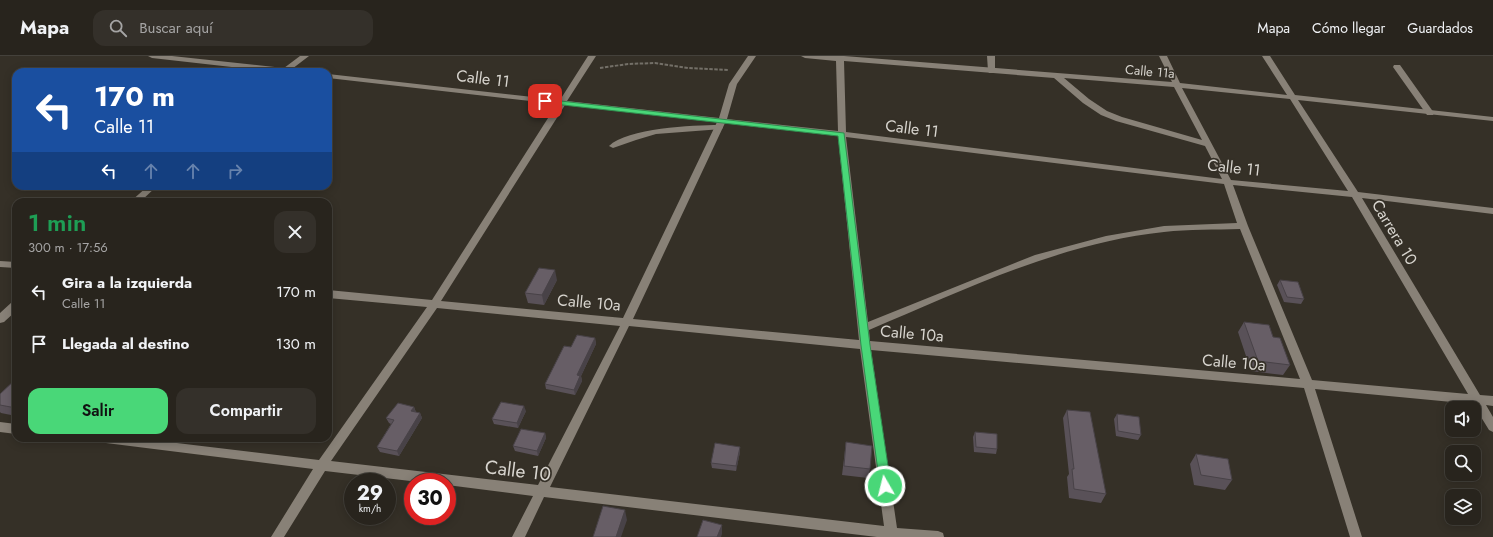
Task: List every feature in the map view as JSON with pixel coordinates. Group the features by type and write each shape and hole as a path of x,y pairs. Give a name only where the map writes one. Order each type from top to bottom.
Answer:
{"street":[{"path":"152,56 258,68"},
{"path":"289,68 305,56"},
{"path":"277,537 322,465 435,303 561,102 592,56"},
{"path":"518,537 627,321 720,124 733,84 752,56"},
{"name":"Calle 11a","path":"805,56 840,57 992,71 1177,85 1493,119"},
{"path":"991,56 992,71"},
{"path":"1163,56 1228,182 1243,226 1308,385 1356,537"},
{"name":"Carrera 10","path":"1266,56 1354,194 1493,427"},
{"path":"840,57 842,134 863,328 892,535"},
{"path":"1397,66 1430,113"},
{"name":"Calle 11","path":"332,76 561,102 720,124 842,134 1228,182 1354,194 1493,211"},
{"path":"1057,76 1086,101 1104,113 1119,119 1208,144"},
{"path":"613,146 635,137 651,133 720,124"},
{"path":"138,198 148,190"},
{"path":"863,328 1035,258 1106,239 1164,229 1243,226"},
{"path":"0,264 12,265"},
{"name":"Calle 10a","path":"332,294 627,321 865,345 1493,401"},
{"path":"0,319 12,308"},
{"path":"0,427 12,428"},
{"name":"Calle 10","path":"128,442 892,535 938,537"}],"path":[{"path":"582,71 628,64 655,63 688,68 729,70 740,74"}],"building":[{"path":"539,268 555,270 542,295 525,293"},
{"path":"1280,280 1298,282 1304,299 1287,297"},
{"path":"1244,322 1269,325 1273,337 1280,338 1290,365 1258,361"},
{"path":"577,335 595,338 577,375 580,376 574,390 545,384 564,346 571,347"},
{"path":"12,383 12,407 0,405 0,394"},
{"path":"501,402 524,406 517,423 492,419"},
{"path":"398,403 414,407 411,411 420,413 397,451 377,447 394,420 386,418"},
{"path":"1067,410 1090,412 1106,494 1074,489 1072,469 1074,469"},
{"path":"1117,414 1139,417 1141,435 1118,431"},
{"path":"521,429 545,433 537,451 513,446"},
{"path":"975,432 997,434 997,449 976,447"},
{"path":"846,442 872,446 870,469 844,466"},
{"path":"715,443 740,447 736,466 711,463"},
{"path":"1196,454 1228,459 1232,480 1201,475"},
{"path":"603,506 625,510 616,537 593,537"},
{"path":"703,520 722,525 717,537 697,537"}],"route":[{"path":"545,101 842,134 865,345 885,486"}]}
